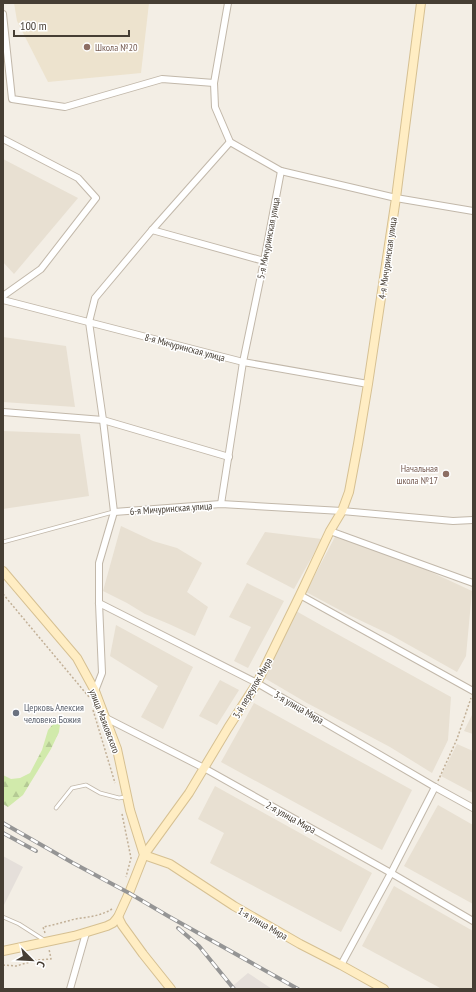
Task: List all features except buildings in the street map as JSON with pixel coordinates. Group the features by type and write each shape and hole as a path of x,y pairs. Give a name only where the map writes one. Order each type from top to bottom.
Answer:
{"street":[{"path":"228,3 214,83 215,107 230,142 281,171 396,198 473,211"},
{"name":"4-я Мичуринская улица","path":"342,511 349,492 368,384 396,198 421,3"},
{"path":"3,14 12,99 65,107 162,79 214,83"},
{"path":"3,139 78,178 96,198 41,269 3,296"},
{"path":"95,691 102,673 99,563 114,512 89,322 96,298 152,230 230,142"},
{"name":"5-я Мичуринская улица","path":"221,504 243,362 281,171"},
{"path":"152,230 264,261"},
{"name":"8-я Мичуринская улица","path":"3,300 243,362 368,384"},
{"path":"3,412 103,420 229,457"},
{"name":"6-я Мичуринская улица","path":"114,512 221,504 342,511 453,521 473,520"},
{"name":"3-й переулок Мира","path":"144,855 189,793 257,683 330,531 342,511"},
{"path":"330,531 473,583"},
{"name":"улица Маяковского","path":"3,571 77,658 95,691 117,749 130,810 144,855"},
{"path":"300,595 473,691"},
{"name":"3-я улица Мира","path":"99,603 257,683 473,808"},
{"name":"2-я улица Мира","path":"106,718 204,768 473,921"},
{"path":"341,965 391,873 435,787"},
{"path":"3,951 86,933 113,923 118,918 144,855"},
{"name":"1-я улица Мира","path":"144,855 170,864 234,906 300,944 384,989"},
{"path":"118,918 143,954 171,989"},
{"path":"70,989 86,933"}],"lane":[{"name":"6-я Мичуринская улица","path":"3,542 114,512"},
{"path":"56,808 72,788 86,785 100,793 119,798 127,797"},
{"path":"3,917 19,924 48,942"}],"path":[{"path":"435,787 457,739 471,698"},
{"path":"3,965 16,966 51,958"}],"shaded area":[{"name":"Школа №20","path":"14,3 149,3 141,73 48,82 17,21"},
{"path":"3,159 78,198 14,274 3,262"},
{"path":"3,337 66,346 75,407 3,402"},
{"path":"3,431 80,434 89,496 3,509"},
{"path":"121,526 153,541 177,548 202,563 187,592 208,607 195,636 145,614 103,591"},
{"path":"265,532 322,539 294,589 246,564"},
{"path":"337,533 403,559 472,591 466,656 457,672 391,635 306,592"},
{"path":"247,583 284,601 248,668 234,661 251,627 229,617"},
{"path":"296,611 451,697 448,740 432,773 390,747 307,703 261,676"},
{"path":"116,625 193,667 163,729 141,717 158,686 110,656"},
{"path":"220,680 239,690 217,725 199,716"},
{"path":"254,703 412,790 382,850 221,762"},
{"path":"473,713 473,734 464,731"},
{"path":"457,744 473,751 473,793 441,776"},
{"path":"215,786 372,873 341,932 210,863 224,833 198,819"},
{"path":"438,805 473,825 473,904 404,866"},
{"path":"3,856 23,867 3,907"},
{"path":"394,886 473,931 473,989 442,989 362,946"},
{"path":"248,973 272,989 229,989"}],"green space":[{"path":"54,723 60,725 59,732 51,749 23,795 8,807 3,804 3,775 11,779 20,778 30,773 42,750 48,730"}],"railway":[{"path":"3,823 298,989"},
{"path":"3,833 36,851"},
{"path":"178,928 199,946 234,989"}],"place":[{"name":"Школа №20","path":"87,47"},
{"name":"Начальная школа №17","path":"446,474"},
{"name":"Церковь Алексия человека Божия","path":"16,713"}]}
